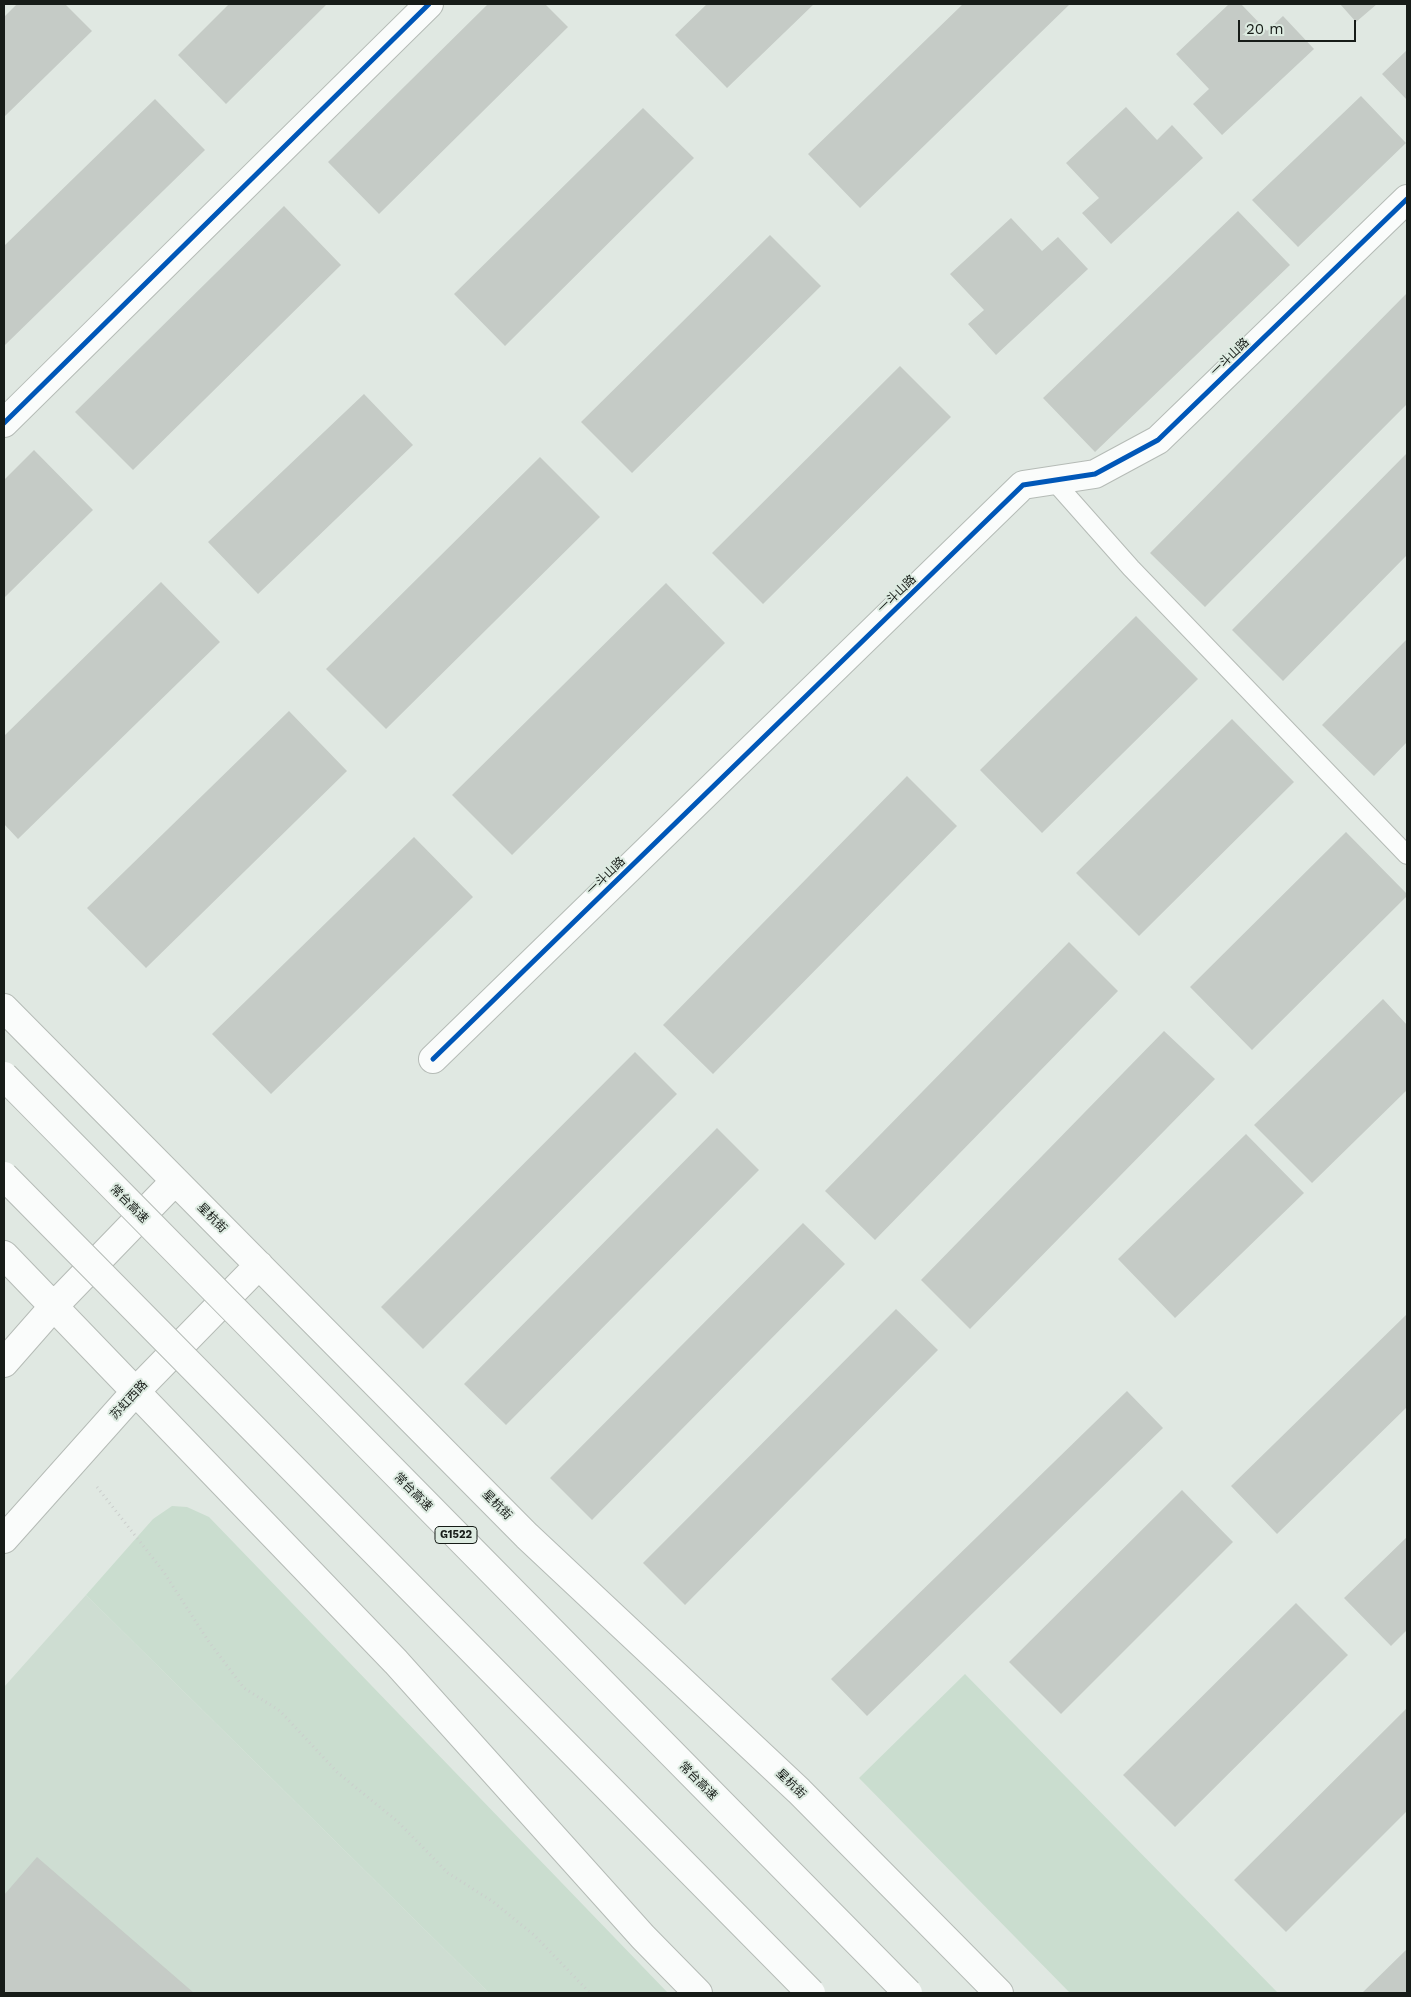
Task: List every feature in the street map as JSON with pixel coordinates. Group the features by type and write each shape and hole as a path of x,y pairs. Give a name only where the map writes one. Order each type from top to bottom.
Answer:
{"main road":[{"path":"4,423 429,4"},
{"name":"一斗山路","path":"433,1059 1023,485 1095,474 1158,440 1407,199"},
{"name":"星杭街","path":"4,1008 527,1536 819,1812 999,1993"},
{"name":"常台高速","path":"4,1076 908,1993"},
{"path":"4,1176 811,1993"},
{"path":"4,1363 54,1306 175,1181"},
{"path":"4,1254 396,1662 660,1955 698,1993"},
{"name":"苏虹西路","path":"4,1539 136,1391 259,1265"}],"lane":[{"path":"1053,480 1131,568 1407,856"}],"path":[{"path":"75,1458 163,1571 209,1642 244,1688 280,1710 338,1773 397,1821 448,1873 492,1901 534,1935 590,1993"}],"shaded area":[{"path":"86,1595 489,1993 4,1993 4,1687"}],"green space":[{"path":"172,1506 187,1507 209,1517 668,1993 489,1993 86,1595 153,1519"},
{"path":"965,1674 1278,1993 1070,1993 859,1778"}],"building":[{"path":"17,4 65,4 92,31 4,117 4,17"},
{"path":"229,4 327,4 226,104 178,55"},
{"path":"488,4 545,4 568,27 379,214 328,162"},
{"path":"707,4 814,4 727,88 675,35"},
{"path":"963,4 1070,4 860,208 808,154"},
{"path":"1229,4 1241,4 1267,31 1283,16 1314,49 1222,135 1193,104 1209,89 1176,54"},
{"path":"1340,4 1377,4 1356,22"},
{"path":"1407,50 1407,100 1382,74"},
{"path":"1361,96 1406,143 1298,247 1252,200"},
{"path":"155,99 205,150 4,346 4,246"},
{"path":"1126,107 1157,140 1172,125 1203,158 1111,244 1082,213 1099,198 1066,163"},
{"path":"643,108 694,158 505,346 454,294"},
{"path":"284,206 341,265 133,470 75,412"},
{"path":"1238,211 1290,265 1095,452 1043,398"},
{"path":"1011,218 1042,251 1058,237 1088,269 996,355 968,324 984,310 950,274"},
{"path":"770,235 821,286 632,473 581,422"},
{"path":"1407,293 1407,404 1205,607 1150,553"},
{"path":"900,366 951,417 763,604 712,553"},
{"path":"364,394 413,445 258,594 208,542"},
{"path":"34,450 93,510 4,598 4,480"},
{"path":"1407,453 1407,555 1283,681 1232,630"},
{"path":"540,457 600,517 386,729 326,669"},
{"path":"161,582 220,642 18,839 4,824 4,736"},
{"path":"666,583 725,643 512,855 452,795"},
{"path":"1136,616 1198,679 1042,833 980,770"},
{"path":"1407,639 1407,742 1374,776 1322,725"},
{"path":"289,711 347,771 146,968 87,908"},
{"path":"1232,719 1294,782 1139,936 1076,873"},
{"path":"907,776 957,826 713,1074 663,1025"},
{"path":"1346,832 1407,896 1252,1050 1190,987"},
{"path":"414,837 473,897 271,1094 212,1034"},
{"path":"1069,942 1118,991 875,1240 825,1191"},
{"path":"1383,999 1407,1025 1407,1090 1312,1183 1254,1125"},
{"path":"1164,1031 1215,1079 970,1329 921,1280"},
{"path":"635,1052 677,1094 423,1349 381,1307"},
{"path":"717,1128 759,1170 506,1425 464,1384"},
{"path":"1246,1134 1304,1193 1175,1318 1118,1259"},
{"path":"803,1223 845,1264 592,1520 550,1478"},
{"path":"896,1309 938,1350 685,1605 643,1563"},
{"path":"1407,1314 1407,1407 1277,1534 1231,1486"},
{"path":"1127,1391 1163,1428 867,1716 831,1679"},
{"path":"1182,1490 1233,1542 1061,1714 1009,1662"},
{"path":"1407,1537 1407,1630 1391,1646 1344,1598"},
{"path":"1296,1603 1348,1655 1175,1827 1123,1775"},
{"path":"1407,1708 1407,1811 1286,1932 1234,1880"},
{"path":"37,1857 194,1993 4,1993 4,1895"},
{"path":"1407,1949 1407,1993 1362,1993"}],"cycle path":[{"path":"4,423 429,4"},
{"path":"433,1059 1023,485 1095,474 1158,440 1407,199"}]}
